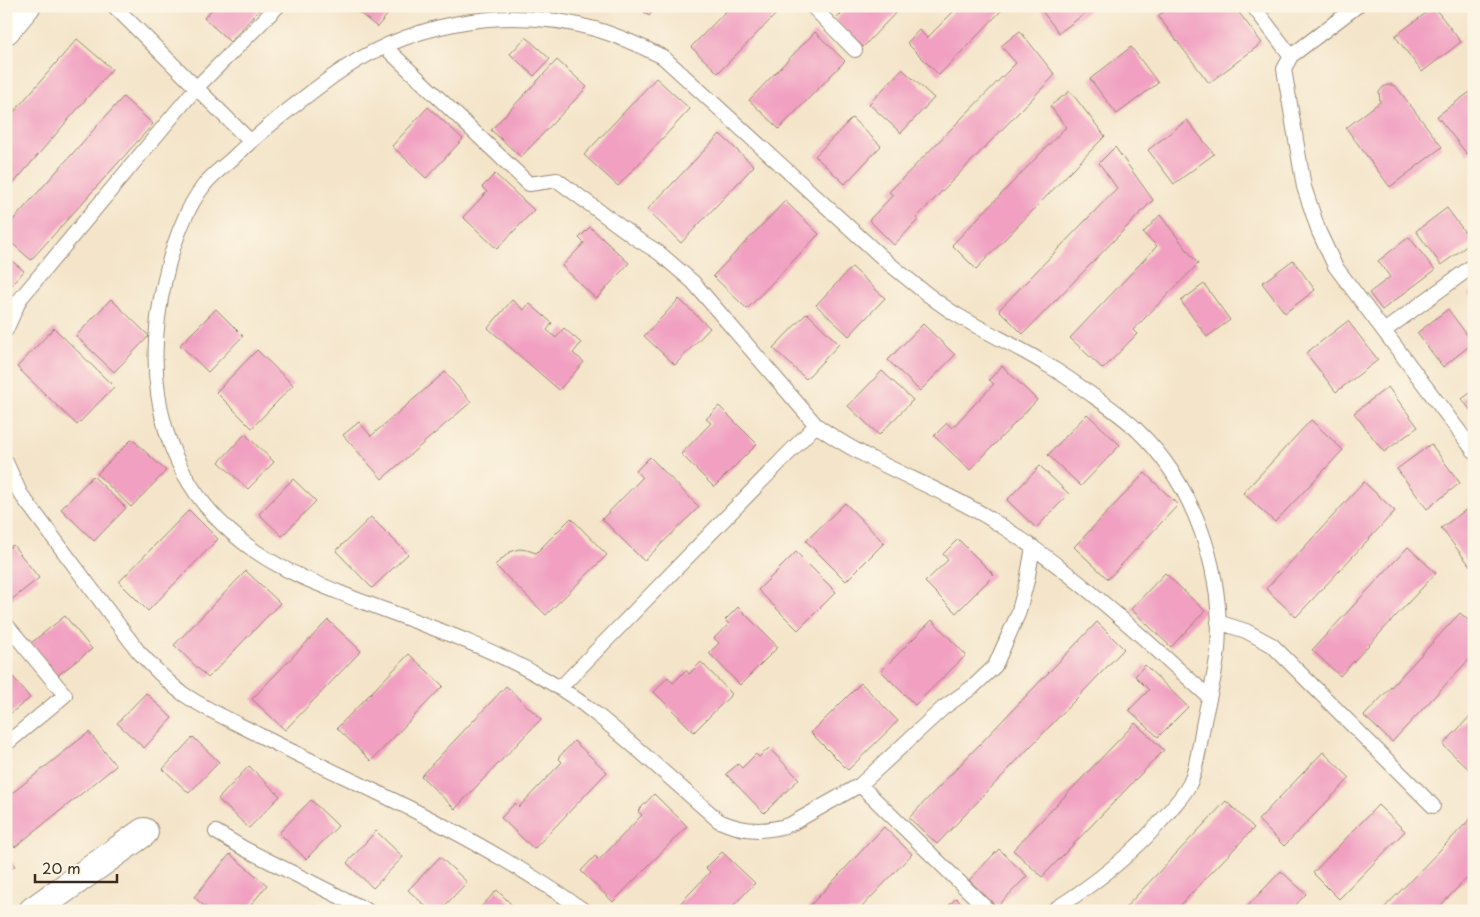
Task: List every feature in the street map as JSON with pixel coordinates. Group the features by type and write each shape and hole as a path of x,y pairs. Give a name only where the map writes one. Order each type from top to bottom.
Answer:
{"street":[{"path":"6,30 26,6"},
{"path":"44,908 144,832"}],"lane":[{"path":"114,6 250,142"},
{"path":"6,330 20,300 196,88 278,6"},
{"path":"812,6 855,50"},
{"path":"1253,6 1291,56"},
{"path":"1357,6 1291,56 1284,69 1304,187 1319,232 1335,266 1474,451"},
{"path":"1032,547 1027,581 1018,614 995,666 974,686 943,708 860,785 791,824 780,828 756,831 743,830 731,826 719,821 597,714 560,688 504,657 307,580 255,551 219,519 195,490 180,467 167,435 157,394 156,333 160,299 174,246 204,184 250,142 336,73 385,47 429,30 458,22 488,18 561,21 596,29 630,41 664,57 887,262 919,288 956,314 1049,365 1119,414 1156,451 1175,477 1191,507 1211,565 1218,622 1218,648 1190,784 1176,803 1136,848 1109,872 1052,911"},
{"path":"385,47 529,184 557,180 678,268 693,282 816,425 837,441 988,517 1032,547 1101,601 1209,698"},
{"path":"1384,331 1474,265"},
{"path":"560,688 816,425"},
{"path":"6,462 20,493 138,651 159,673 182,692 205,707 487,850 546,884 585,911"},
{"path":"1218,622 1246,631 1272,645 1433,806"},
{"path":"6,624 65,695 6,744"},
{"path":"860,785 989,911"},
{"path":"216,832 245,849 368,911"}],"building":[{"path":"215,6 263,6 230,42 204,18"},
{"path":"351,6 395,6 377,27"},
{"path":"637,6 657,6 649,16"},
{"path":"731,6 784,6 718,73 691,47"},
{"path":"849,6 902,6 863,47 835,20"},
{"path":"959,6 1000,6 1003,9 939,75 907,43 919,30 927,38"},
{"path":"1038,6 1095,6 1059,33"},
{"path":"1171,6 1234,6 1262,43 1209,83 1158,16"},
{"path":"1434,7 1461,42 1422,72 1395,36"},
{"path":"1020,31 1055,75 916,218 918,220 894,245 869,220 893,195 889,192 1016,63 1001,46"},
{"path":"815,32 845,61 779,129 749,100"},
{"path":"526,37 550,59 534,76 510,54"},
{"path":"77,39 112,69 6,192 6,121"},
{"path":"1131,47 1158,83 1117,114 1090,79"},
{"path":"557,60 587,87 521,157 491,130"},
{"path":"902,69 934,98 901,133 869,104"},
{"path":"656,78 690,109 618,186 584,155"},
{"path":"1388,85 1393,85 1398,89 1442,147 1390,187 1346,128 1380,102 1379,92"},
{"path":"1474,89 1474,149 1467,154 1437,116"},
{"path":"1070,91 1105,136 976,269 952,245 1066,127 1050,106"},
{"path":"123,97 153,124 31,260 6,238 6,228"},
{"path":"428,107 463,139 426,178 392,146"},
{"path":"852,118 881,146 845,184 815,156"},
{"path":"1187,120 1214,154 1174,184 1148,150"},
{"path":"720,134 754,166 681,243 647,210"},
{"path":"1115,147 1153,200 1023,334 999,310 1117,188 1099,163"},
{"path":"495,174 534,210 497,249 463,217 487,192 482,187"},
{"path":"785,201 819,234 747,309 713,276"},
{"path":"1447,208 1472,242 1441,265 1416,231"},
{"path":"1160,215 1198,264 1133,330 1137,334 1103,369 1070,338 1157,246 1143,233"},
{"path":"590,227 629,263 596,299 562,266 584,243 579,238"},
{"path":"1409,237 1435,270 1382,310 1369,293 1390,277 1378,261"},
{"path":"6,256 24,271 6,291"},
{"path":"1293,260 1315,290 1285,313 1262,283"},
{"path":"852,267 885,298 849,336 816,305"},
{"path":"1204,284 1230,320 1207,337 1181,301"},
{"path":"1474,289 1474,301 1468,294"},
{"path":"111,299 149,336 114,372 76,336"},
{"path":"679,299 710,328 675,365 644,336"},
{"path":"512,300 524,310 529,303 552,323 547,330 556,338 564,328 581,343 573,353 584,362 559,390 488,328"},
{"path":"216,309 243,336 208,372 180,345"},
{"path":"1448,309 1473,343 1443,367 1417,333"},
{"path":"807,313 839,344 806,379 773,348"},
{"path":"1348,321 1378,360 1336,392 1306,353"},
{"path":"923,324 955,355 920,391 888,360"},
{"path":"54,328 114,387 77,425 17,367"},
{"path":"257,350 293,385 252,428 216,392"},
{"path":"1002,366 1037,400 970,470 934,436 947,423 952,428 994,384 989,380"},
{"path":"882,371 913,400 879,435 848,406"},
{"path":"445,372 471,402 382,479 343,435 359,422 371,436"},
{"path":"1388,387 1418,427 1384,452 1354,413"},
{"path":"1474,390 1474,415 1462,399"},
{"path":"719,406 757,444 714,487 681,454 711,423 706,419"},
{"path":"1087,414 1120,445 1081,486 1048,455"},
{"path":"1311,420 1343,450 1275,522 1243,493"},
{"path":"245,434 274,462 248,489 219,462"},
{"path":"132,439 166,471 131,507 97,474"},
{"path":"1431,444 1460,483 1427,509 1397,469"},
{"path":"650,457 699,507 644,561 602,519 642,478 636,471"},
{"path":"1040,466 1069,494 1036,528 1007,500"},
{"path":"1145,473 1178,505 1108,579 1074,547"},
{"path":"93,476 126,508 94,541 61,509"},
{"path":"293,479 316,501 282,536 259,514"},
{"path":"1364,482 1395,511 1296,617 1266,589"},
{"path":"845,503 884,543 846,581 806,541"},
{"path":"1474,504 1474,571 1441,528"},
{"path":"189,510 218,539 148,611 119,582"},
{"path":"371,517 408,554 372,588 336,551"},
{"path":"571,518 607,555 546,615 495,565 510,552 519,549 536,553"},
{"path":"958,539 994,575 956,613 925,582 948,560 943,554"},
{"path":"13,545 39,578 6,604 6,550"},
{"path":"1408,547 1436,573 1340,676 1312,650"},
{"path":"796,552 836,592 798,630 758,590"},
{"path":"246,571 280,603 208,678 174,645"},
{"path":"1165,573 1205,611 1171,647 1131,609"},
{"path":"738,607 778,647 740,685 709,653 719,643 714,638 729,624 725,620"},
{"path":"1460,613 1474,625 1474,654 1392,742 1364,716"},
{"path":"65,616 92,649 57,676 31,643"},
{"path":"328,620 361,651 285,730 252,699"},
{"path":"932,620 966,655 915,705 881,671"},
{"path":"1097,622 1124,649 937,844 909,818"},
{"path":"409,654 443,686 371,761 337,728"},
{"path":"701,662 732,694 694,732 654,692 668,677 673,683 686,670 689,674"},
{"path":"1145,665 1188,707 1158,737 1129,710 1149,690 1135,676"},
{"path":"6,668 30,698 6,717"},
{"path":"861,683 898,721 848,770 811,733"},
{"path":"506,686 541,719 455,809 421,776"},
{"path":"146,693 172,718 144,748 117,723"},
{"path":"1474,712 1474,768 1471,771 1443,745"},
{"path":"1135,723 1164,750 1042,877 1013,850"},
{"path":"89,732 116,766 15,847 6,836 6,798"},
{"path":"193,737 219,762 189,793 163,769"},
{"path":"574,741 607,772 534,849 501,818 515,803 519,807 562,762 558,758"},
{"path":"769,748 799,779 764,813 726,774 738,764 742,768 756,754 759,757"},
{"path":"1323,752 1350,778 1284,846 1258,820"},
{"path":"249,766 280,796 249,828 218,799"},
{"path":"654,794 687,826 613,902 581,871 595,856 599,860 642,815 638,811"},
{"path":"311,800 338,826 306,859 279,833"},
{"path":"1226,801 1254,828 1175,911 1122,911"},
{"path":"1378,805 1405,831 1339,899 1313,873"},
{"path":"1474,815 1474,871 1435,911 1381,911"},
{"path":"884,827 912,854 858,911 805,911"},
{"path":"376,831 403,857 373,888 347,863"},
{"path":"999,849 1027,876 997,907 969,880"},
{"path":"722,852 755,883 728,911 673,911 710,872 706,868"},
{"path":"6,854 15,866 6,873"},
{"path":"230,854 267,885 246,911 210,911 194,897"},
{"path":"440,857 467,882 440,911 431,911 408,890"},
{"path":"1281,871 1306,894 1290,911 1243,911"},
{"path":"497,890 518,911 477,911"},
{"path":"956,898 969,911 944,911"},
{"path":"313,905 319,911 307,911"}]}
